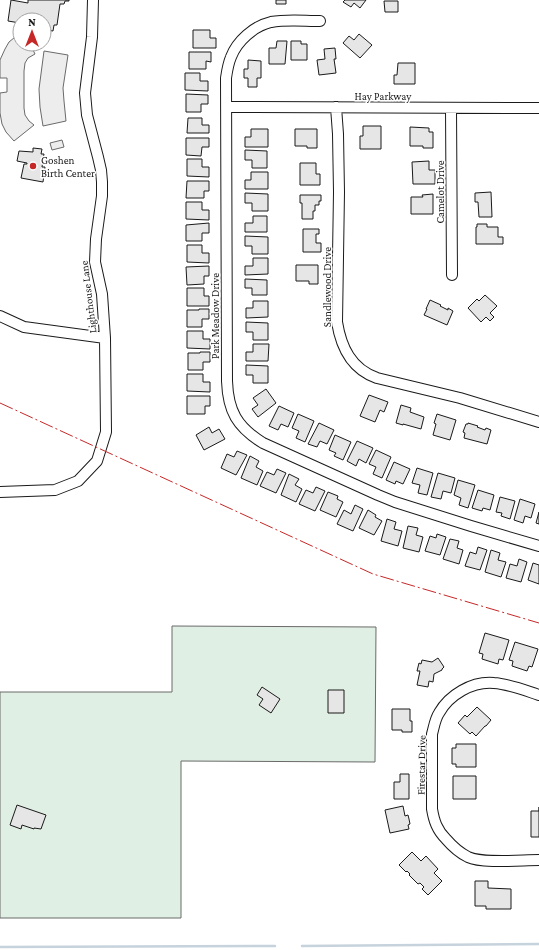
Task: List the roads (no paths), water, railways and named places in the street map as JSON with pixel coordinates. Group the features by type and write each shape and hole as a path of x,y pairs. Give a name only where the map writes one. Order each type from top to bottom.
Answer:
{"street":[{"name":"Lighthouse Lane","path":"0,492 55,490 78,481 96,461 106,432 105,338 102,294 95,262 96,238 102,196 101,170 87,115 85,93 92,37 93,0"},
{"name":"Park Meadow Drive","path":"320,22 287,21 269,23 260,26 251,31 236,46 228,68 226,78 227,381 229,402 232,411 246,430 254,437 395,502 539,546"},
{"name":"Hay Parkway","path":"227,107 539,108"},
{"name":"Sandlewood Drive","path":"336,107 339,192 337,322 340,338 350,358 365,373 377,378 460,398 539,422"},
{"name":"Camelot Drive","path":"451,108 452,275"},
{"path":"0,316 24,327 105,338"},
{"name":"Firestar Drive","path":"539,694 492,682 472,686 450,699 438,714 432,734 432,809 433,818 442,836 460,852 468,857 478,860 539,860"}],"waterway":[{"path":"302,946 539,944"},
{"path":"0,947 275,946"}],"place":[{"name":"Goshen Birth Center","path":"33,166"}]}
